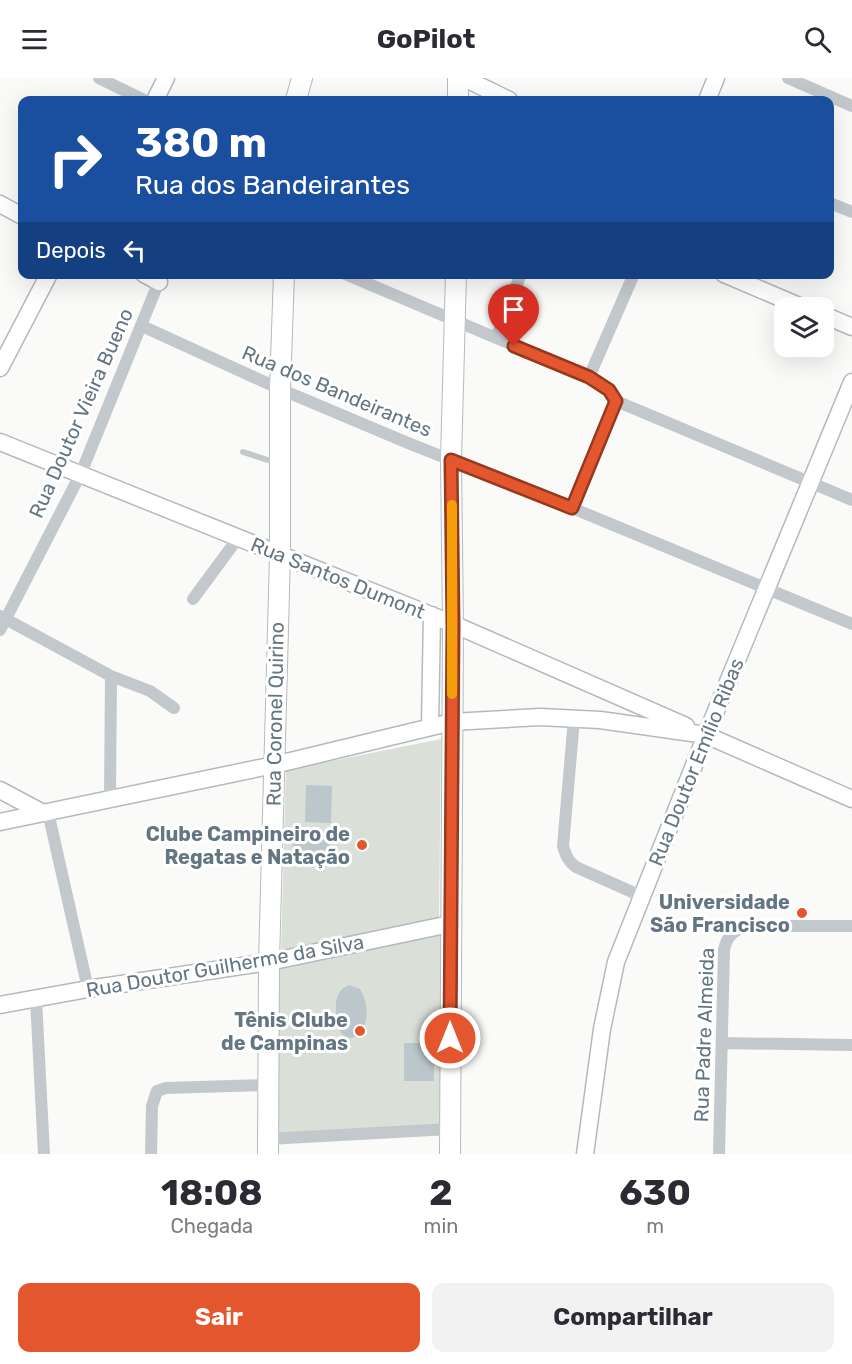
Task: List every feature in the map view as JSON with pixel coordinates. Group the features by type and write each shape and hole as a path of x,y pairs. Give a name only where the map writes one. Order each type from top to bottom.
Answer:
{"main road":[{"path":"297,96 302,78"},
{"path":"458,78 458,96"},
{"name":"Rua Coronel Quirino","path":"268,1147 269,962 280,555 280,389 284,279"},
{"path":"450,1154 453,624 451,460 456,279"}],"street":[{"path":"99,78 136,96"},
{"path":"157,96 166,78"},
{"path":"464,78 501,96"},
{"path":"709,96 716,78"},
{"path":"788,78 829,96"},
{"path":"834,98 852,106"},
{"path":"0,204 18,214"},
{"path":"834,205 852,212"},
{"path":"0,368 46,279"},
{"name":"Rua Doutor Vieira Bueno","path":"2,621 81,474 142,326 154,279"},
{"path":"356,279 589,377 609,390 616,401 852,500"},
{"path":"496,338 519,279"},
{"path":"589,377 632,279"},
{"path":"736,279 778,297"},
{"path":"834,319 852,327"},
{"name":"Rua dos Bandeirantes","path":"142,326 280,389 852,624"},
{"name":"Rua Doutor Emílio Ribas","path":"585,1154 605,1013 616,962 765,589 852,382"},
{"path":"572,508 616,401"},
{"name":"Rua Santos Dumont","path":"0,442 432,615 852,799"},
{"path":"193,599 238,538"},
{"path":"430,727 432,615"},
{"path":"2,621 111,676 150,691 174,708"},
{"path":"110,797 111,676"},
{"path":"614,722 624,713 620,697"},
{"path":"0,822 110,797 274,765 452,722 540,717 614,722 706,735"},
{"path":"574,719 563,846 568,862 641,896"},
{"path":"0,790 46,812"},
{"path":"46,812 88,989"},
{"name":"Rua Doutor Guilherme da Silva","path":"0,1005 88,989 269,962 450,924"},
{"name":"Rua Padre Almeida","path":"719,1154 726,940 737,929 748,926 852,926"},
{"path":"36,999 44,1154"},
{"path":"722,1043 852,1045"},
{"path":"151,1154 152,1106 157,1091 166,1088 268,1085"},
{"path":"268,1147 450,1129"}],"lane":[{"path":"243,452 280,464"}],"shaded area":[{"name":"Clube Campineiro de Regatas e Natação","path":"441,739 439,920 281,953 286,770"},
{"path":"306,785 332,786 331,823 305,822"},
{"path":"312,836 330,841 328,861 310,863 292,858 293,840"},
{"name":"Tênis Clube de Campinas","path":"442,934 442,1124 276,1134 280,968"},
{"path":"349,985 360,989 366,1004 366,1018 363,1029 357,1036 349,1038 343,1035 338,1025 336,1007 339,993"},
{"path":"404,1043 434,1043 434,1081 404,1081"}],"slow traffic":[{"path":"452,505 452,694"}],"place":[{"name":"Clube Campineiro de Regatas e Natação","path":"362,845"},
{"name":"Universidade São Francisco","path":"802,913"},
{"name":"Tênis Clube de Campinas","path":"360,1031"}],"route":[{"path":"450,1038 453,624 451,460 572,508 616,401 602,384 514,346"}]}
